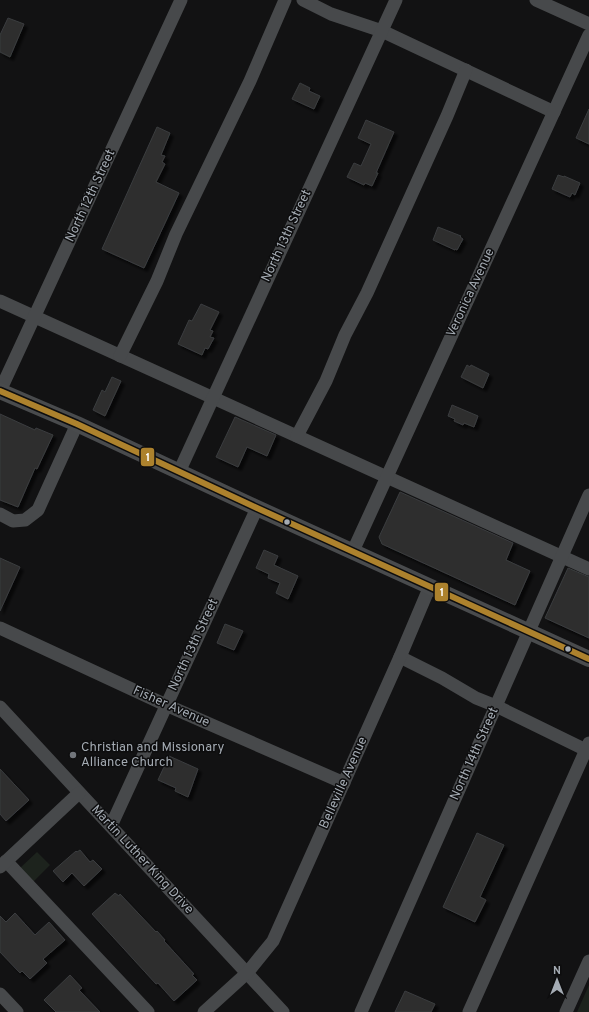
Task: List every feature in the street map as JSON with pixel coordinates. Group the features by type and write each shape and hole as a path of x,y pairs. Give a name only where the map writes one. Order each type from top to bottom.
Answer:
{"main road":[{"path":"0,391 77,424 257,508 589,659"}],"street":[{"name":"North 12th Street","path":"0,391 181,0"},
{"path":"120,356 157,281 176,234 250,81 285,0"},
{"path":"303,0 331,14 382,31 554,112"},
{"name":"North 13th Street","path":"179,472 396,0"},
{"path":"536,0 589,24"},
{"name":"Veronica Avenue","path":"353,551 589,35"},
{"path":"297,436 323,388 345,335 367,293 447,116 466,70"},
{"path":"0,301 589,570"},
{"path":"0,514 13,521 25,520 38,510 77,424"},
{"name":"North 14th Street","path":"361,1012 589,495"},
{"name":"North 13th Street","path":"111,826 257,508"},
{"name":"Belleville Avenue","path":"247,973 273,941 400,657 430,586"},
{"name":"Fisher Avenue","path":"0,628 166,705 344,783"},
{"path":"400,657 442,678 476,698 587,746 469,1012"},
{"name":"Martin Luther King Drive","path":"0,707 283,1012"},
{"path":"79,793 3,860 148,1012"},
{"path":"566,1012 589,961"},
{"path":"204,1012 247,973"},
{"path":"0,994 17,1012"}],"shaded area":[{"path":"37,852 50,865 33,882 20,868"},
{"path":"589,985 589,1012 577,1012"}],"building":[{"path":"8,18 24,24 10,57 0,52 0,35"},
{"path":"300,83 310,88 309,91 320,96 314,109 292,99"},
{"path":"589,109 589,144 576,138"},
{"path":"366,120 394,132 376,173 378,173 372,186 365,183 364,185 347,177 354,163 361,166 371,144 358,138"},
{"path":"157,127 170,133 161,155 165,156 162,162 165,164 156,182 179,193 144,268 102,249"},
{"path":"558,175 580,183 575,195 572,193 570,197 552,189"},
{"path":"438,227 461,236 460,237 463,239 457,250 433,240"},
{"path":"201,304 219,312 210,330 213,331 210,337 214,338 208,349 205,348 202,355 178,344 189,320 192,321"},
{"path":"467,365 470,367 471,365 489,374 483,388 461,377"},
{"path":"112,377 121,381 105,416 93,410 102,390 105,392"},
{"path":"452,405 478,416 474,427 464,423 463,425 454,421 455,419 448,416"},
{"path":"0,414 35,430 36,428 53,435 37,469 35,468 18,507 0,500"},
{"path":"235,417 276,435 267,456 247,447 238,467 216,457"},
{"path":"400,492 513,543 506,560 530,571 515,605 382,544 379,537"},
{"path":"264,550 278,556 274,565 298,576 288,599 276,593 280,583 268,578 269,574 256,568"},
{"path":"0,558 20,567 0,611"},
{"path":"568,568 589,577 589,638 545,618"},
{"path":"225,624 243,631 234,650 217,643"},
{"path":"169,756 198,769 188,797 175,791 176,788 158,780"},
{"path":"0,769 29,800 6,821 0,814"},
{"path":"477,833 504,845 480,897 486,900 475,922 443,907"},
{"path":"80,850 90,862 93,860 102,869 84,886 72,873 63,882 53,871 76,851 77,852"},
{"path":"115,893 119,896 120,894 156,932 157,931 165,940 164,941 194,974 192,975 197,980 174,1001 158,983 156,984 92,914"},
{"path":"15,913 35,935 49,922 65,940 43,959 47,963 30,979 22,971 20,973 0,952 0,916 6,922"},
{"path":"70,975 82,988 79,990 100,1012 56,1012 44,1000"},
{"path":"405,991 435,1004 431,1012 395,1012"}],"transit line":[{"name":"1","path":"0,391 77,424 257,508 589,659"}],"place":[{"name":"Christian and Missionary Alliance Church","path":"73,755"}]}
